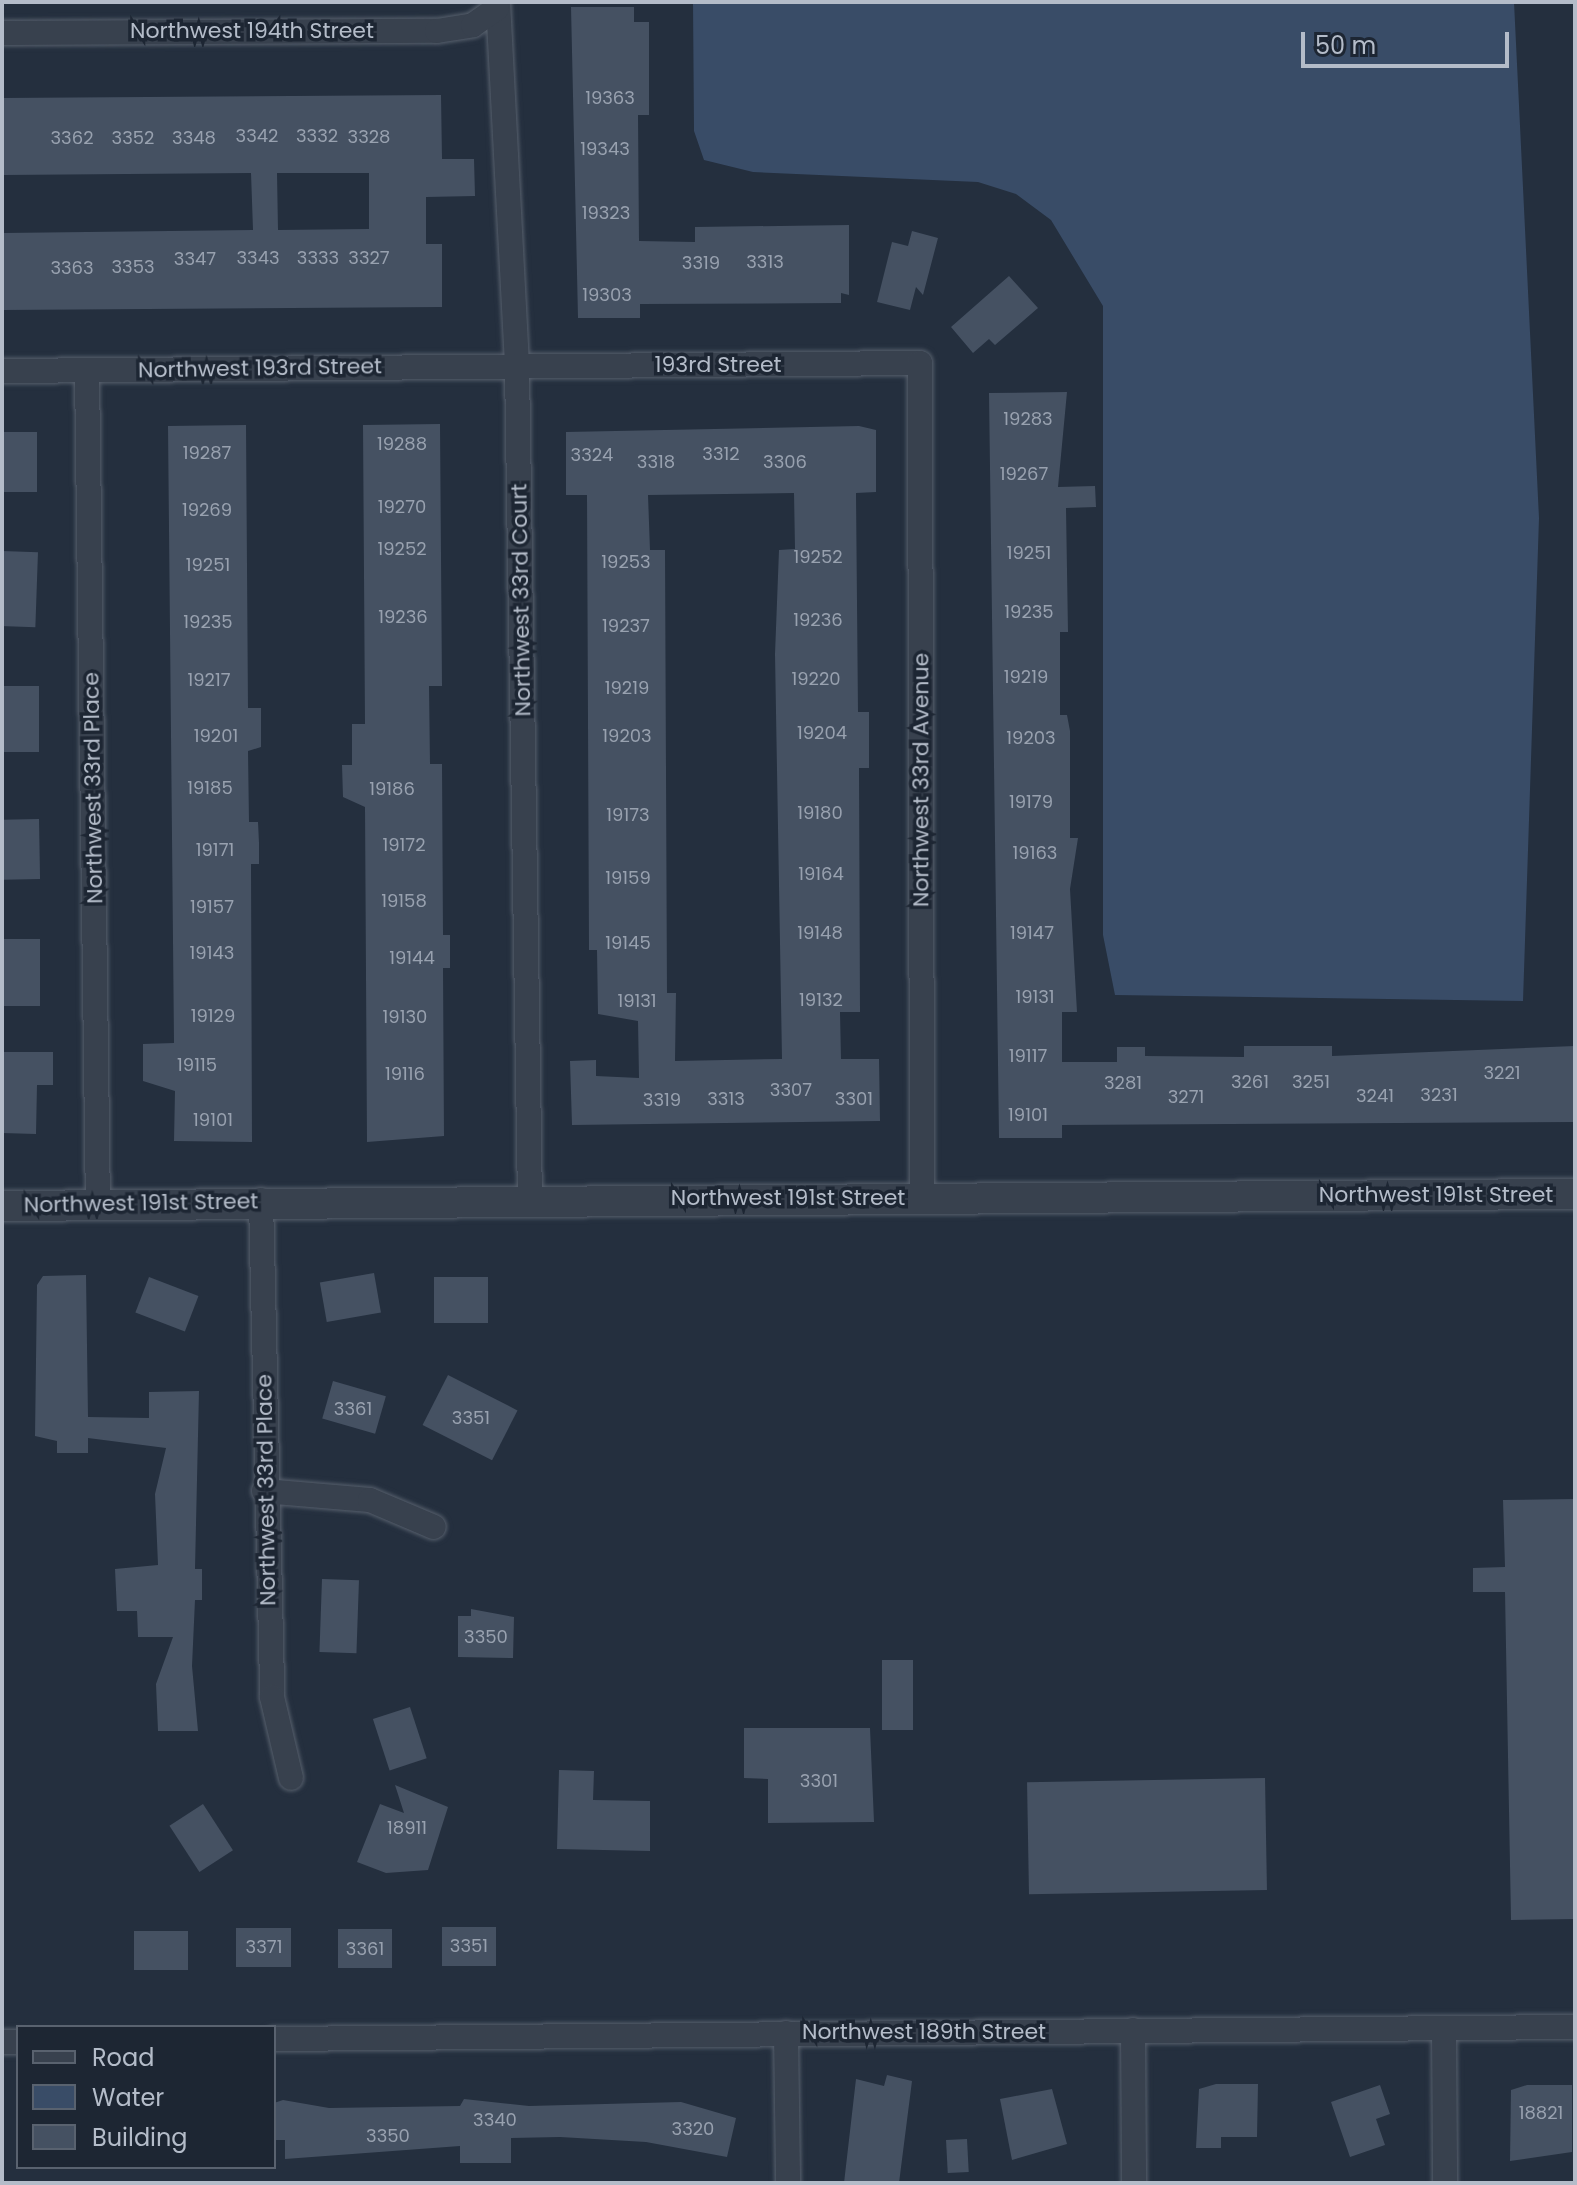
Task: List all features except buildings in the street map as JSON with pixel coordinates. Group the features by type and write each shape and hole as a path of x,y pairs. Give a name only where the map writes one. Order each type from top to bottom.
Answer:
{"street":[{"name":"Northwest 194th Street","path":"2,33 437,31 473,25 498,5"},
{"name":"Northwest 33rd Court","path":"498,5 517,366 530,1199"},
{"name":"193rd Street","path":"517,366 920,363"},
{"name":"Northwest 33rd Avenue","path":"920,363 922,1197"},
{"name":"Northwest 193rd Street","path":"2,371 517,366"},
{"name":"Northwest 33rd Place","path":"87,370 98,1205"},
{"name":"Northwest 191st Street","path":"2,1206 261,1200 1575,1194"},
{"name":"Northwest 33rd Place","path":"261,1200 264,1491 272,1697 291,1778"},
{"path":"264,1491 370,1500 434,1527"},
{"name":"Northwest 189th Street","path":"276,2039 1575,2027"},
{"path":"1444,2028 1445,2183"},
{"path":"1133,2030 1134,2183"},
{"path":"786,2033 788,2183"}],"water":[{"path":"693,2 1514,2 1539,518 1523,1001 1115,995 1103,935 1103,306 1051,220 1016,194 978,182 753,172 704,160 694,131"}]}
